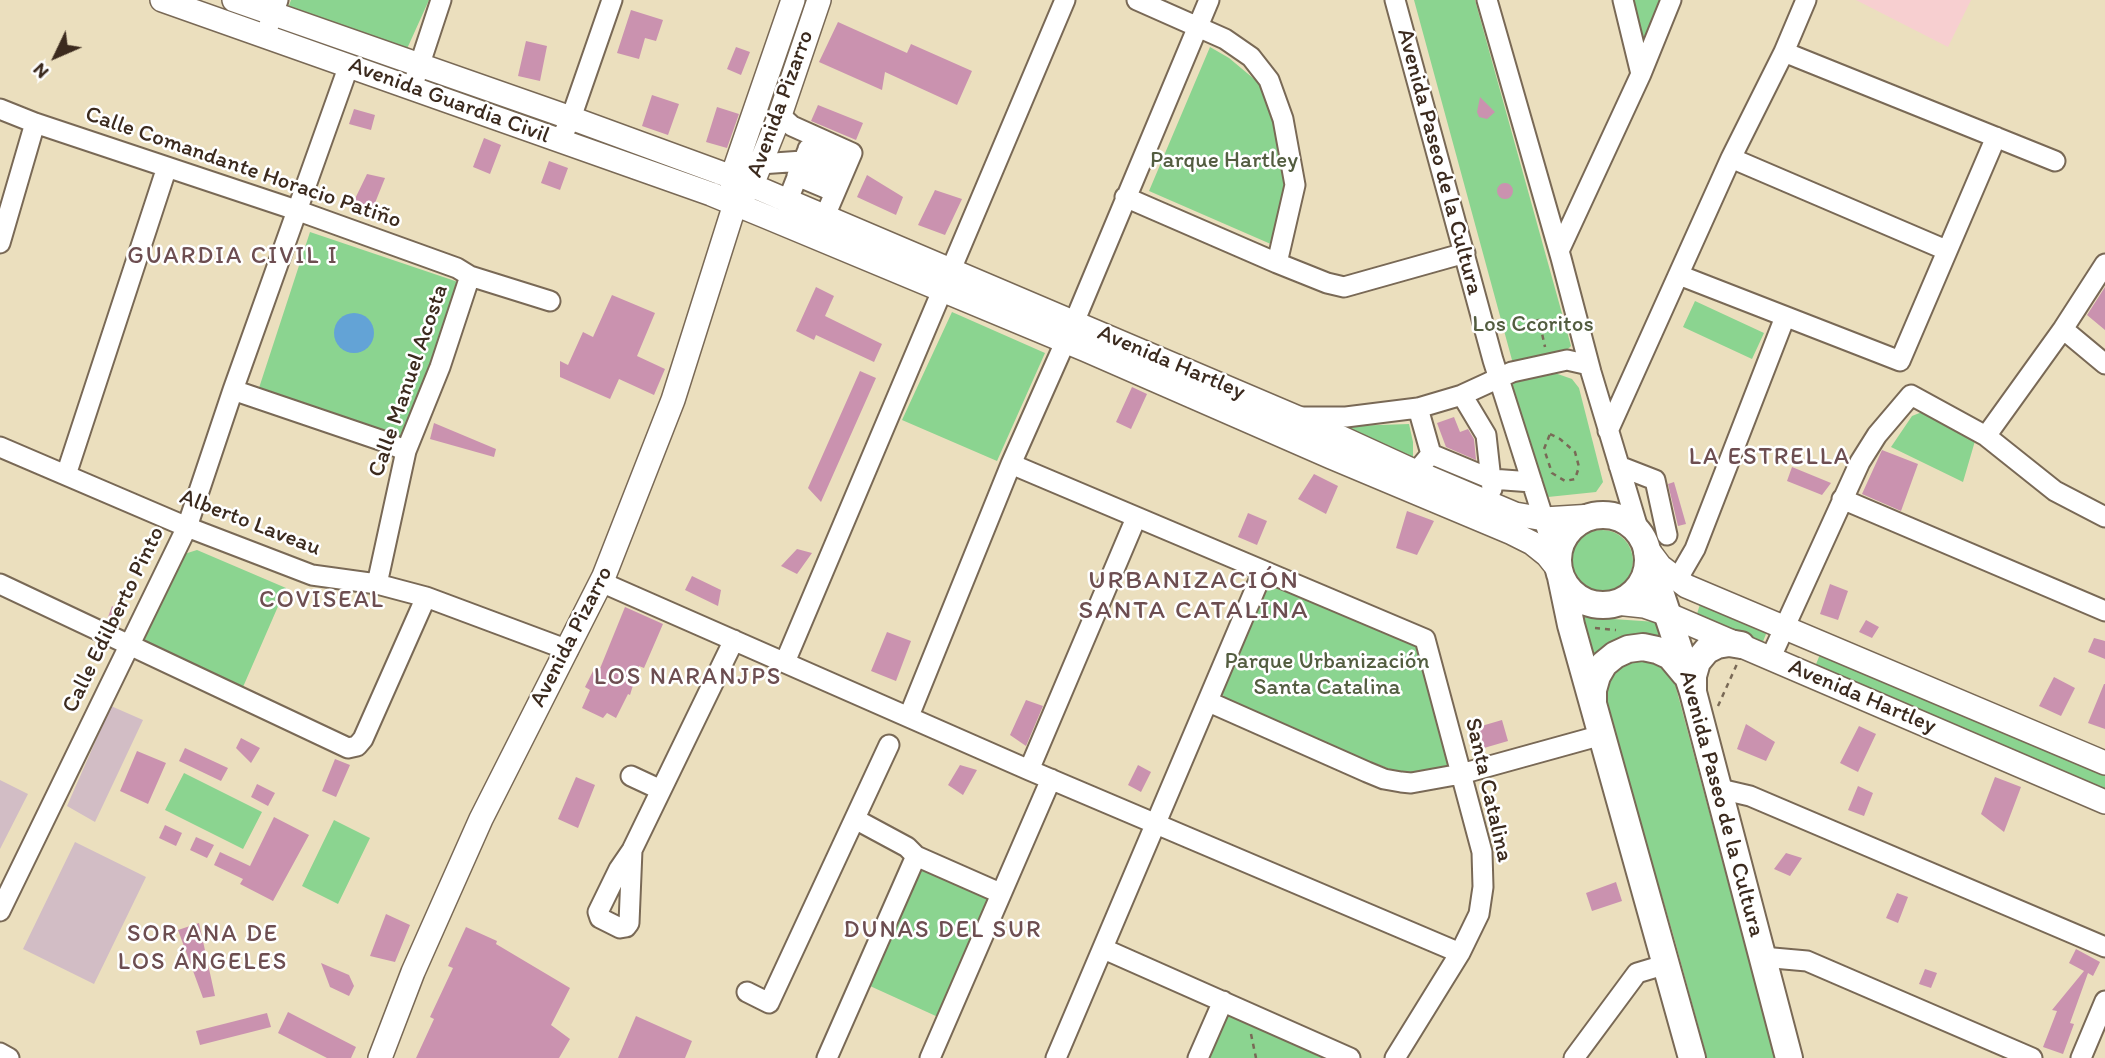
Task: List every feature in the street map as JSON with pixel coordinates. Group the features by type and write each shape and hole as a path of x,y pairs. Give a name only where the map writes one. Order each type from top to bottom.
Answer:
{"highway":[{"path":"1593,516 1618,518 1648,542 1647,568 1640,585 1630,596 1616,603 1601,605 1587,602 1574,594 1560,570 1560,548 1565,536 1576,524 1593,516"},
{"name":"Avenida Paseo de la Cultura","path":"1648,542 1720,789 1790,1058"},
{"name":"Avenida Paseo de la Cultura","path":"1560,570 1571,625 1692,1058"},
{"path":"1693,692 1693,676 1697,662 1707,650 1729,643 1739,653"},
{"path":"1593,705 1593,690 1604,664 1615,654 1643,647 1670,656 1681,667 1693,692"}],"main road":[{"name":"Avenida Guardia Civil","path":"162,0 272,17 349,65 735,204"},
{"name":"Avenida Guardia Civil","path":"234,0 272,17 748,175"},
{"name":"Avenida Pizarro","path":"748,175 793,0"},
{"name":"Avenida Pizarro","path":"380,1058 413,972 481,819 601,582 673,400 735,204 780,115 819,0"},
{"name":"Avenida Hartley","path":"748,175 788,200 825,216 946,280"},
{"name":"Avenida Hartley","path":"735,204 946,280 1069,332 1512,533 1532,543 1560,570"},
{"name":"Avenida Hartley","path":"1069,332 1296,417 1514,514 1544,519 1593,516"},
{"name":"Avenida Hartley","path":"1648,542 1660,566 1677,580 2105,763"},
{"name":"Avenida Hartley","path":"1616,603 1644,606 1667,614 1739,653 1771,657 2105,802"}],"street":[{"path":"412,88 441,0"},
{"path":"560,141 571,118 612,0"},
{"path":"785,662 1065,0"},
{"path":"1137,0 1199,25 1225,39 1251,57 1269,80 1283,119 1295,185 1277,263"},
{"path":"909,716 1011,464 1209,0"},
{"name":"Avenida Paseo de la Cultura","path":"1395,0 1498,379 1560,570"},
{"name":"Avenida Paseo de la Cultura","path":"1487,0 1608,431 1648,542"},
{"path":"1623,0 1641,74"},
{"path":"1559,251 1641,74 1671,0"},
{"path":"1608,431 1731,158 1784,52 1806,0"},
{"path":"1784,52 2055,161"},
{"name":"Calle Edilberto Pinto","path":"0,911 187,527 296,209 349,65"},
{"name":"Calle Comandante Horacio Patiño","path":"0,109 296,209 457,268 470,276 550,301"},
{"path":"780,115 792,126 805,156 841,179"},
{"path":"0,243 35,123"},
{"path":"1679,275 1900,361 1996,136"},
{"path":"748,175 805,156 852,153 825,216"},
{"path":"788,200 805,156"},
{"path":"1731,158 1946,250"},
{"path":"66,475 167,167"},
{"path":"1125,197 1277,263 1343,287 1465,253"},
{"path":"1986,436 2063,329 2105,264"},
{"name":"Calle Manuel Acosta","path":"377,584 406,451 440,367 470,276"},
{"path":"1677,580 1695,549 1785,317"},
{"path":"2063,329 2105,363"},
{"path":"1296,417 1346,417 1418,408 1462,396 1511,372 1567,360 1589,365"},
{"path":"233,390 406,451"},
{"path":"1771,657 1860,462 1877,435 1911,395 1986,436 2055,491 2105,517"},
{"path":"1462,396 1486,435 1495,507"},
{"path":"1486,435 1507,402"},
{"path":"1418,408 1431,454"},
{"name":"Alberto Laveau","path":"0,447 187,527 312,575 377,584 426,597 568,650"},
{"path":"1416,472 1431,454"},
{"path":"1431,454 1491,479 1532,482"},
{"path":"1011,464 1263,571 1056,1058"},
{"path":"1619,466 1655,480 1648,542 1695,549"},
{"path":"1842,499 2105,611"},
{"path":"1029,770 1136,519"},
{"name":"Santa Catalina","path":"1263,571 1425,639 1482,852 1484,871 1479,914 1460,953 1395,1058"},
{"path":"601,582 1029,770 1460,953"},
{"path":"0,584 348,748 356,746 363,739 426,597"},
{"path":"632,850 734,640"},
{"path":"1209,702 1384,779 1411,783 1461,774 1602,735"},
{"path":"747,992 769,1003 889,745"},
{"path":"631,776 661,790"},
{"path":"930,1058 1051,779"},
{"path":"1720,789 1750,796 2105,947"},
{"path":"855,819 907,847 916,856 1000,893"},
{"path":"827,1058 916,856"},
{"path":"1104,949 1350,1058"},
{"path":"1762,957 1807,961 2032,1058"},
{"path":"1574,1058 1637,972 1667,964"},
{"path":"1198,1058 1223,1001"},
{"path":"2081,1058 2105,1001"},
{"path":"0,1053 9,1058"}],"path":[{"path":"1512,318 1515,328"},
{"path":"1550,435 1560,439 1575,452 1579,473 1575,479 1565,481 1552,473 1544,449 1550,435"},
{"path":"1716,713 1739,653"}],"shaded area":[{"path":"1856,0 1971,0 1948,47"},
{"path":"111,706 143,720 95,822 67,806"},
{"path":"0,780 28,794 0,849"},
{"path":"75,842 146,877 94,984 23,949"}],"green space":[{"path":"291,0 429,0 406,51 288,8"},
{"name":"Los Ccoritos","path":"1414,0 1475,0 1571,346 1563,354 1521,363 1512,360"},
{"path":"1631,0 1660,0 1642,42"},
{"path":"282,27 404,69 402,77 281,32"},
{"name":"Parque Hartley","path":"1210,47 1229,58 1259,83 1277,123 1285,174 1284,207 1273,245 1149,191"},
{"path":"460,88 554,121 551,129 457,96"},
{"path":"310,232 461,283 403,443 258,391"},
{"path":"1695,301 1764,333 1752,359 1683,327"},
{"path":"952,312 1045,353 997,461 902,420"},
{"name":"Los Ccoritos","path":"1552,372 1572,379 1579,388 1603,482 1596,492 1548,497 1542,494 1513,383"},
{"path":"1922,412 1975,441 1963,482 1891,447 1912,416"},
{"path":"1409,424 1413,459 1348,431 1350,426"},
{"path":"1602,530 1624,539 1633,561 1624,583 1602,592 1580,583 1571,561 1580,539"},
{"path":"197,550 286,588 243,687 139,638 181,555"},
{"name":"Parque Urbanización Santa Catalina","path":"1277,585 1414,642 1420,648 1448,762 1446,770 1404,774 1365,760 1224,698 1222,691 1265,590"},
{"path":"1701,601 1763,629 1766,634 1762,644 1696,617"},
{"path":"1583,617 1657,622 1662,641 1593,659"},
{"path":"1821,652 2105,773 2105,792 1814,669"},
{"path":"1632,659 1652,660 1668,671 1675,684 1775,1058 1707,1058 1605,703 1605,683 1616,668"},
{"path":"184,773 262,812 243,849 165,810"},
{"path":"334,820 370,838 338,904 302,886"},
{"path":"919,866 990,898 938,1017 870,986"},
{"path":"1231,1013 1334,1058 1208,1058 1225,1019"}],"water":[{"path":"354,313 362,314 368,319 373,325 373,341 368,347 362,352 354,353 346,352 340,347 335,341 334,333 335,325 340,319 346,314"}],"building":[{"path":"631,10 663,20 656,41 645,38 639,59 617,53"},
{"path":"838,22 907,53 911,44 972,71 957,105 885,72 882,90 819,62"},
{"path":"526,41 547,46 540,81 518,76"},
{"path":"736,47 750,52 741,75 727,69"},
{"path":"652,95 679,104 668,135 642,126"},
{"path":"1480,97 1495,112 1487,119 1479,117 1477,112"},
{"path":"818,105 863,123 856,140 811,121"},
{"path":"717,107 739,114 727,148 706,142"},
{"path":"354,109 375,115 371,130 349,124"},
{"path":"484,138 501,145 490,174 473,167"},
{"path":"549,161 568,168 560,190 541,183"},
{"path":"367,174 385,178 371,213 352,205"},
{"path":"867,175 903,197 896,215 857,197"},
{"path":"1505,183 1511,185 1511,197 1505,199 1499,197 1497,191 1499,185"},
{"path":"935,190 962,199 945,235 918,225"},
{"path":"816,287 834,296 825,316 882,344 874,362 816,335 814,340 796,331"},
{"path":"2105,287 2105,330 2087,315"},
{"path":"612,295 655,313 637,356 665,369 654,395 619,379 610,399 560,377 560,361 568,365 583,332 593,337"},
{"path":"860,371 876,378 821,502 808,488"},
{"path":"1132,387 1147,394 1131,429 1116,422"},
{"path":"1454,417 1460,432 1468,429 1474,439 1476,460 1446,447 1437,423"},
{"path":"434,423 496,449 494,457 430,439"},
{"path":"1882,450 1918,464 1901,511 1862,494"},
{"path":"1792,467 1831,483 1822,495 1787,481"},
{"path":"1314,474 1338,486 1326,514 1298,499"},
{"path":"1674,482 1686,524 1678,526 1668,484"},
{"path":"1407,511 1434,521 1417,555 1396,548"},
{"path":"1248,513 1267,521 1257,545 1238,537"},
{"path":"797,549 812,553 797,574 781,566"},
{"path":"692,576 721,590 718,606 685,590"},
{"path":"1830,584 1848,591 1838,620 1820,614"},
{"path":"112,606 124,614 117,626 107,620"},
{"path":"625,607 663,624 644,668 639,666 630,695 628,694 616,718 607,713 603,718 582,708 590,690 585,687 594,669 599,671"},
{"path":"1866,620 1879,627 1872,638 1859,632"},
{"path":"887,632 911,641 896,681 871,671"},
{"path":"2094,638 2105,641 2105,659 2088,652"},
{"path":"2054,677 2075,688 2061,716 2039,706"},
{"path":"2105,684 2105,729 2088,723"},
{"path":"1026,700 1043,706 1026,746 1010,735"},
{"path":"1502,720 1508,741 1484,748 1478,727"},
{"path":"1746,724 1775,742 1766,761 1737,749"},
{"path":"1859,726 1876,734 1858,772 1840,763"},
{"path":"241,738 260,748 251,763 236,748"},
{"path":"185,748 228,768 221,781 179,761"},
{"path":"137,751 166,763 148,804 120,791"},
{"path":"335,759 350,765 336,797 322,791"},
{"path":"960,765 977,770 963,795 948,785"},
{"path":"1138,765 1151,772 1141,792 1128,785"},
{"path":"576,777 595,785 578,828 558,819"},
{"path":"1995,777 2021,787 2004,832 1981,814"},
{"path":"257,784 275,793 268,806 251,797"},
{"path":"1858,786 1873,793 1864,816 1848,810"},
{"path":"274,817 309,835 273,901 240,884 243,879 214,865 220,852 250,866"},
{"path":"165,825 182,833 176,846 159,838"},
{"path":"196,837 214,845 207,858 190,850"},
{"path":"1786,853 1802,858 1790,876 1774,869"},
{"path":"1616,882 1622,901 1592,911 1586,893"},
{"path":"1897,893 1908,897 1898,923 1886,918"},
{"path":"386,914 410,925 395,962 370,956"},
{"path":"199,923 215,996 203,998 178,930"},
{"path":"466,927 497,941 496,944 570,988 551,1025 570,1039 559,1058 416,1058 434,1019 430,1017 453,968 448,966"},
{"path":"2076,949 2100,962 2093,976 2088,973 2070,1023 2074,1024 2063,1054 2043,1047 2057,1011 2052,1010 2084,971 2069,963"},
{"path":"321,963 349,975 354,986 349,996 330,987"},
{"path":"1925,969 1937,973 1931,988 1919,984"},
{"path":"288,1012 356,1047 351,1058 327,1058 278,1033"},
{"path":"267,1013 271,1027 200,1045 196,1031"},
{"path":"636,1016 692,1041 685,1058 618,1058"}],"district":[{"name":"GUARDIA CIVIL I","path":"233,257"},
{"name":"LA ESTRELLA","path":"1770,458"},
{"name":"URBANIZACIÓN SANTA CATALINA","path":"1194,596"},
{"name":"COVISEAL","path":"322,601"},
{"name":"LOS NARANJPS","path":"688,678"},
{"name":"DUNAS DEL SUR","path":"943,931"},
{"name":"SOR ANA DE LOS ÁNGELES","path":"203,949"}]}
